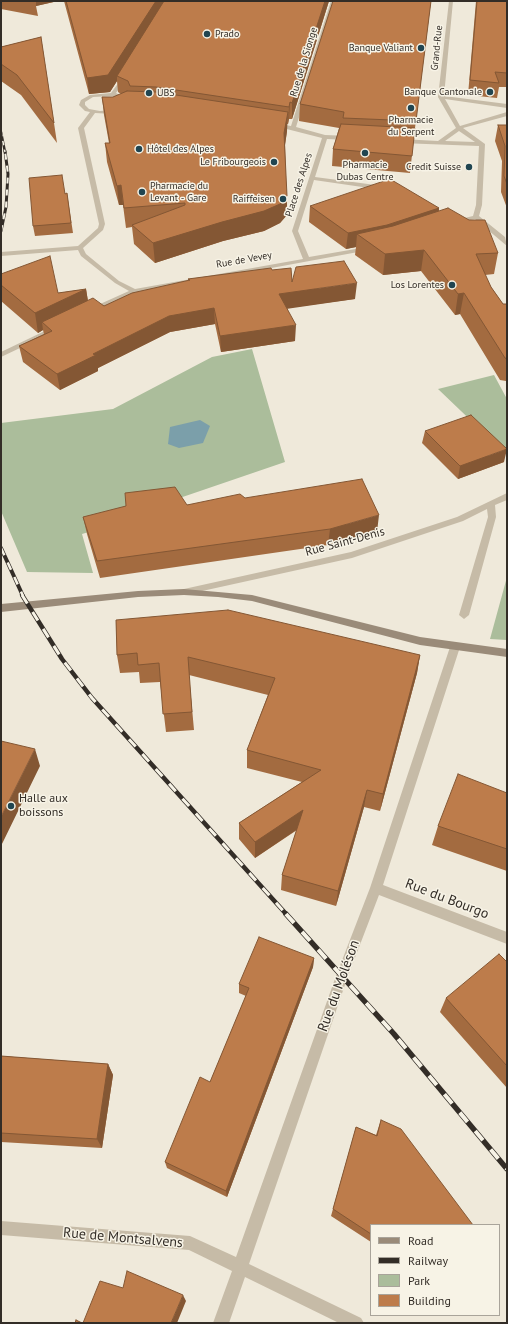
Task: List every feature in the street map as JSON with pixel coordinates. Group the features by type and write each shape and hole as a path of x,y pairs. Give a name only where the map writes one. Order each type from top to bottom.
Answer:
{"main road":[{"name":"Rue Saint-Denis","path":"1,608 138,594 184,592 252,598 420,641 507,653"}],"street":[{"name":"Rue de la Sionge","path":"293,128 333,1"},
{"name":"Grand-Rue","path":"442,97 451,1"},
{"path":"113,94 126,73"},
{"path":"113,94 124,97 130,105 114,112 93,112 83,108 83,101 92,96 113,94"},
{"path":"442,97 507,106"},
{"path":"442,97 460,128 482,144"},
{"path":"1,254 80,248 101,228 102,224 81,128 93,112"},
{"path":"439,143 460,128 507,114"},
{"path":"271,124 293,128 325,137 357,139"},
{"name":"Place des Alpes","path":"307,260 295,231 325,137"},
{"path":"396,141 482,144"},
{"path":"476,217 479,205 482,144"},
{"path":"312,178 394,189"},
{"path":"450,220 476,217 503,238 507,244"},
{"name":"Rue de Vevey","path":"85,315 134,291 376,247"},
{"path":"80,248 83,254 94,264 117,282 134,291"},
{"path":"1,355 64,325"},
{"name":"Rue Saint-Denis","path":"184,592 352,555 460,519 507,496"},
{"path":"464,615 492,517 491,505"},
{"name":"Rue du Moléson","path":"221,1323 342,976 376,888 455,647"},
{"name":"Rue du Bourgo","path":"376,888 507,938"},
{"name":"Rue de Montsalvens","path":"1,1228 190,1243 356,1323"}],"green space":[{"path":"252,349 285,462 165,503 126,521 82,534 93,573 27,572 1,511 1,423 113,409 212,357"},
{"path":"494,375 507,399 507,455 438,389"},
{"path":"507,577 507,640 490,639"}],"water":[{"path":"200,420 210,426 203,443 179,448 168,444 170,427"}],"building":[{"path":"66,1 156,1 108,75 87,78"},
{"path":"164,1 325,1 292,103 290,102 289,107 156,87 130,86 128,81 117,76"},
{"path":"333,1 431,1 416,121 343,118 344,112 300,104"},
{"path":"477,1 507,1 507,73 495,72 499,83 470,80"},
{"path":"41,37 54,123 17,75 1,64 1,47"},
{"path":"127,91 156,92 288,112 284,133 287,196 280,204 264,211 153,243 132,225 185,205 185,203 124,208 121,185 117,186 105,143 110,143 102,97 113,97"},
{"path":"341,124 415,128 412,156 333,149"},
{"path":"498,125 507,125 507,184 504,176 505,146"},
{"path":"62,175 65,194 67,193 71,223 33,226 29,178"},
{"path":"390,179 439,208 387,225 348,233 310,206"},
{"path":"448,208 469,220 485,220 498,253 476,254 491,287 503,304 507,304 507,359 464,293 458,294 424,250 385,254 357,234 393,226"},
{"path":"50,256 58,293 86,289 35,313 1,285 1,274"},
{"path":"344,261 357,283 279,294 296,325 220,336 214,308 169,316 93,354 96,355 57,374 19,346 52,331 42,322 93,298 104,306 132,293 190,280 188,279 271,268 272,270 291,268 292,282 296,267"},
{"path":"471,415 507,449 460,466 425,431"},
{"path":"362,479 379,515 330,529 97,561 83,517 126,506 125,493 175,487 187,505 240,494 245,498"},
{"path":"228,610 420,655 383,794 367,790 338,891 282,875 303,810 255,842 239,823 321,770 247,750 275,678 188,657 192,712 163,714 159,663 138,665 137,653 117,655 116,620"},
{"path":"1,741 35,749 1,817"},
{"path":"458,774 507,793 507,849 438,826"},
{"path":"259,937 314,958 226,1191 165,1162 200,1077 210,1082 249,988 239,984"},
{"path":"499,954 507,962 507,1066 446,998"},
{"path":"1,1056 108,1064 97,1139 1,1133"},
{"path":"381,1120 401,1129 472,1224 370,1224 370,1233 333,1209 356,1127 377,1136"},
{"path":"127,1271 183,1295 171,1323 83,1323 100,1281 123,1288"},
{"path":"76,1320 82,1323 75,1323"}],"railway":[{"path":"1,132 5,152"},
{"path":"1,231 6,207 8,174 5,151"},
{"path":"1,548 23,596"},
{"path":"22,595 62,659 92,698 287,915"},
{"path":"286,914 394,1034 507,1169"}],"place":[{"name":"Prado","path":"207,34"},
{"name":"Banque Valiant","path":"421,48"},
{"name":"Banque Cantonale","path":"490,92"},
{"name":"UBS","path":"149,93"},
{"name":"Pharmacie du Serpent","path":"411,108"},
{"name":"Hôtel des Alpes","path":"139,149"},
{"name":"Pharmacie Dubas Centre","path":"365,153"},
{"name":"Le Fribourgeois","path":"274,162"},
{"name":"Credit Suisse","path":"469,167"},
{"name":"Pharmacie du Levant - Gare","path":"142,192"},
{"name":"Raiffeisen","path":"283,199"},
{"name":"Los Lorentes","path":"452,285"},
{"name":"Halle aux boissons","path":"11,806"}]}
